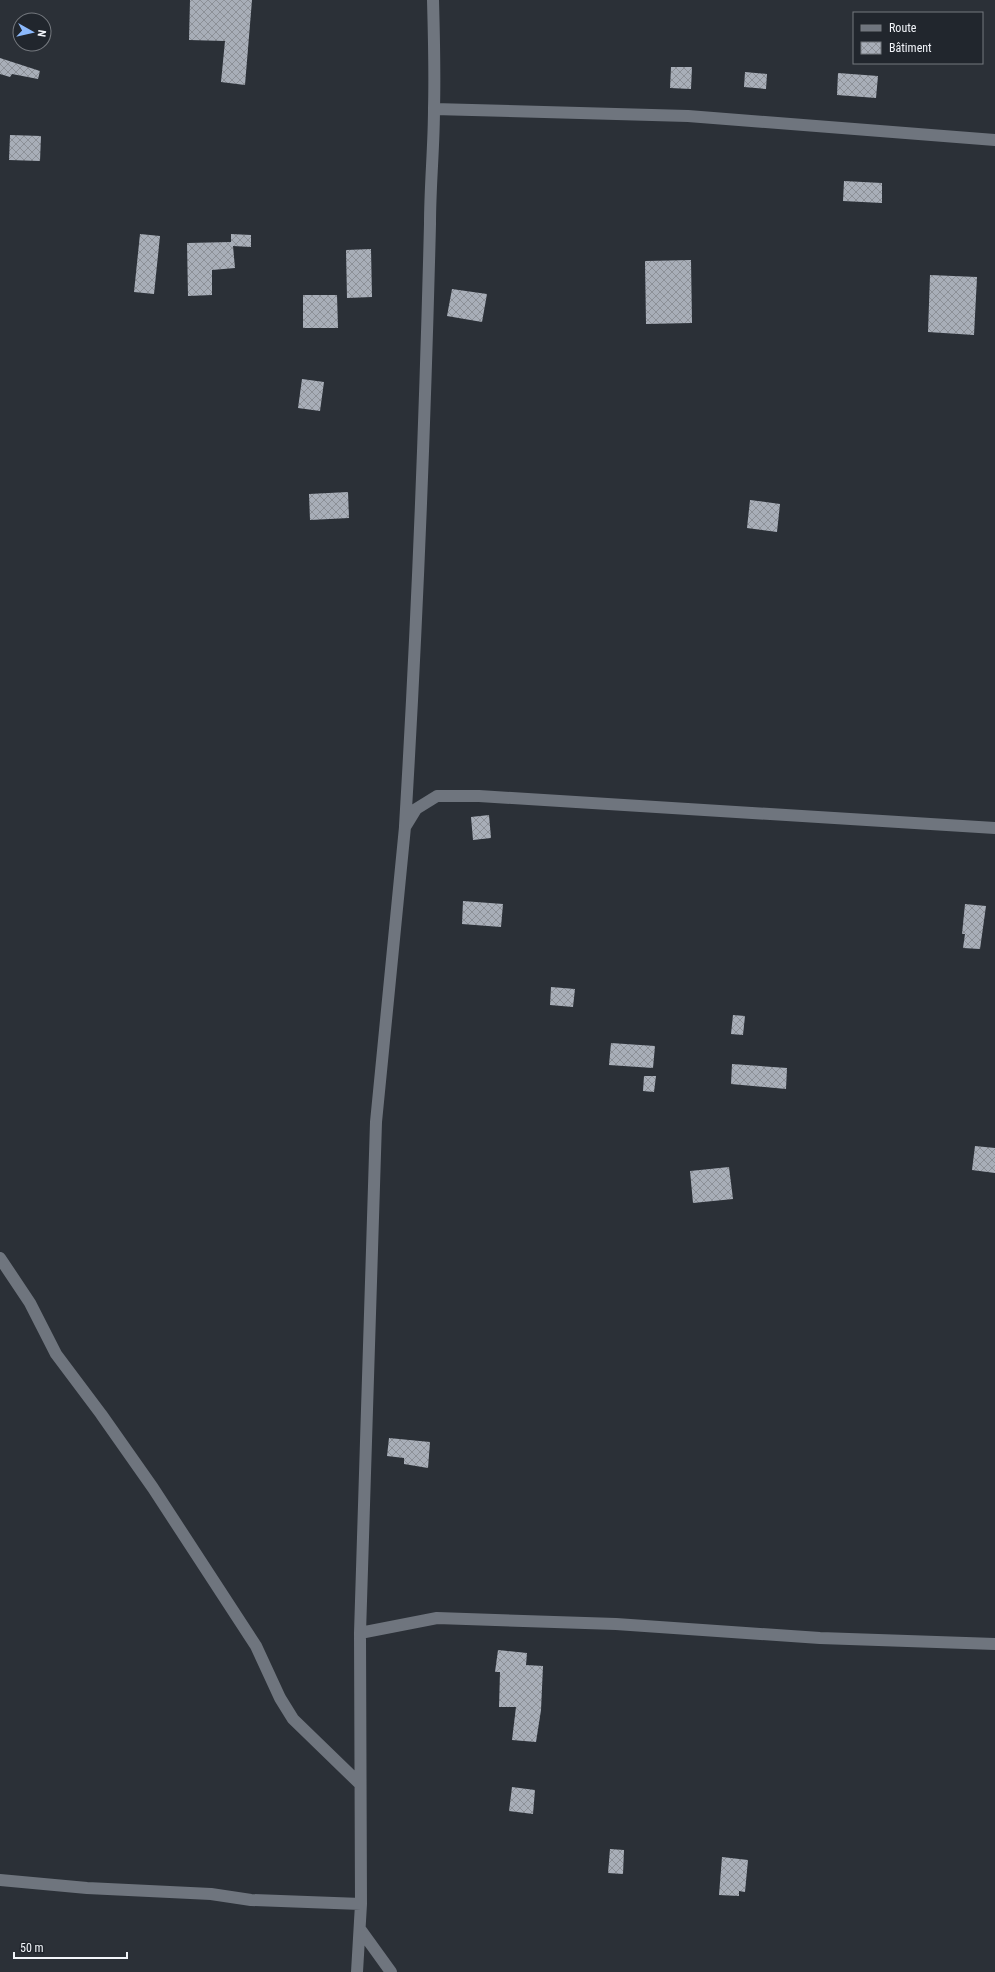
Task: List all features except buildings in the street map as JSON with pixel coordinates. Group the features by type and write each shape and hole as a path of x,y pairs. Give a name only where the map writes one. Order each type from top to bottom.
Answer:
{"street":[{"path":"357,1972 360,1929 360,1633 376,1122 405,827 418,591 434,109 433,0"},
{"path":"434,109 688,116 995,140"},
{"path":"405,827 416,809 437,796 479,796 995,828"},
{"path":"0,1258 30,1303 56,1354 101,1414 153,1488 256,1646 280,1698 293,1719 360,1784"},
{"path":"360,1633 437,1618 616,1624 820,1638 995,1644"},
{"path":"0,1880 87,1888 211,1894 251,1900 360,1904"},
{"path":"360,1929 391,1972"}]}
